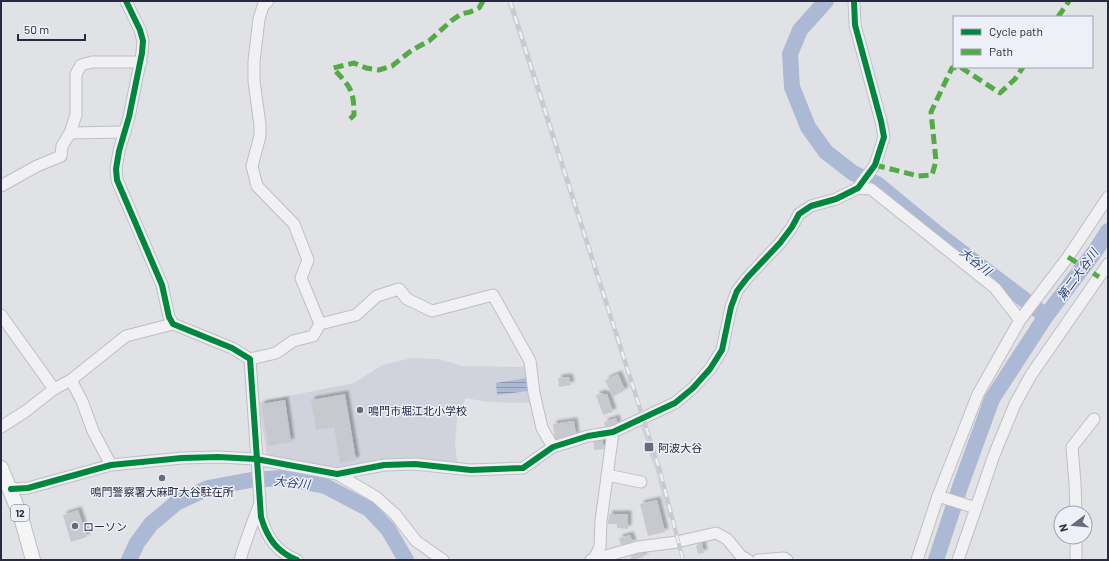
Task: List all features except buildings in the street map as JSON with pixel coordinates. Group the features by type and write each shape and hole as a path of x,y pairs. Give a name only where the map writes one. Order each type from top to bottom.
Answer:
{"main road":[{"name":"12","path":"1,468 6,488 21,517 33,560"}],"street":[{"path":"126,1 140,30 143,41 126,132 119,151 116,169 117,180 162,285 169,317 173,324"},
{"path":"268,1 263,6 259,19 254,61 254,81 260,136 252,166 257,186 294,224 308,260 301,278 320,324"},
{"path":"6,488 28,488 111,465 182,458 218,457 337,474 363,468 392,464 415,464 471,470 523,468 553,447 588,436 613,432 675,403 693,388 710,369 722,350 731,307 737,291 747,278 780,243 792,227 799,214 811,206 836,199 860,185 875,165 884,137 856,25 854,1"},
{"path":"1,186 37,166 61,156 62,146 70,133 76,115 76,74 81,65 92,62 140,62"},
{"path":"70,133 126,132"},
{"path":"860,185 871,189 995,288 1020,320"},
{"path":"917,560 978,394 1020,320 1068,257 1108,197"},
{"path":"958,560 994,455 1016,404 1031,375 1108,264"},
{"path":"1,427 26,411 54,389 71,380 126,336 173,324 232,348 250,359 276,352 293,341 313,336 320,324 356,315 377,296 399,289 407,299 432,310 493,295 530,361 534,393 542,428 553,447"},
{"path":"1,315 54,389"},
{"path":"250,359 261,517 265,530 277,547 286,555 297,560"},
{"path":"71,380 82,401 95,436 111,465"},
{"path":"1076,505 1072,447 1094,419"},
{"path":"592,559 600,547 613,432"},
{"path":"337,474 376,497 395,514 416,541 443,560"},
{"path":"607,475 641,482"},
{"path":"940,497 975,507"},
{"path":"240,560 260,498"},
{"path":"592,559 638,547 679,542 716,533 727,540 741,556 748,560"},
{"path":"1076,545 1076,560"},
{"path":"758,560 784,558 787,560"}],"shaded area":[{"path":"507,1 513,1 662,470 685,560 681,560 656,472 645,445 647,444 641,427 643,426"},
{"name":"鳴門市堀江北小学校","path":"412,358 438,359 463,366 525,367 533,403 487,402 466,398 457,418 455,444 458,467 402,459 336,468 267,456 258,402 354,383 382,365"}],"water":[{"path":"526,378 528,391 497,395 496,383"}],"waterway":[{"name":"大谷川","path":"826,1 800,30 790,54 792,87 808,127 826,152 853,173 877,184 939,235 1046,316"},
{"name":"大谷川","path":"936,560 960,487 992,399 1046,316 1096,250 1108,231"},
{"name":"大谷川","path":"129,560 137,543 151,524 176,503 208,488 251,480 284,478 325,486 369,509 388,529 406,560"}],"railway":[{"path":"510,1 660,471 683,560"}],"marked path":[{"path":"350,119 354,115 352,94 347,84 333,68 354,63 366,68 379,70 392,66 412,50 429,41 461,14 479,8 483,1"},
{"path":"1059,16 1069,1"},
{"path":"875,165 918,176 932,175 936,161 931,112 953,68"},
{"path":"962,68 1000,93 1015,79 1022,68"},
{"path":"1068,257 1099,277"}],"cycle path":[{"path":"126,1 140,30 143,41 129,117 119,151 116,169 117,180 162,285 169,317 173,324 232,348 250,359 261,517 266,531 278,548 290,557 297,560"},
{"path":"11,489 28,488 111,465 182,458 218,457 256,459 337,474 384,465 415,464 471,470 523,468 553,447 588,436 613,432 675,403 693,388 710,369 722,350 731,307 737,291 747,278 780,243 792,227 799,214 811,206 836,199 858,188 875,165 884,137 855,25 854,1"}],"place":[{"name":"鳴門市堀江北小学校","path":"360,410"},
{"name":"阿波大谷","path":"649,447"},
{"name":"鳴門警察署大麻町大谷駐在所","path":"162,478"},
{"name":"ローソン","path":"75,526"}],"water label":[{"name":"第二大谷川","path":"1077,274"}]}
